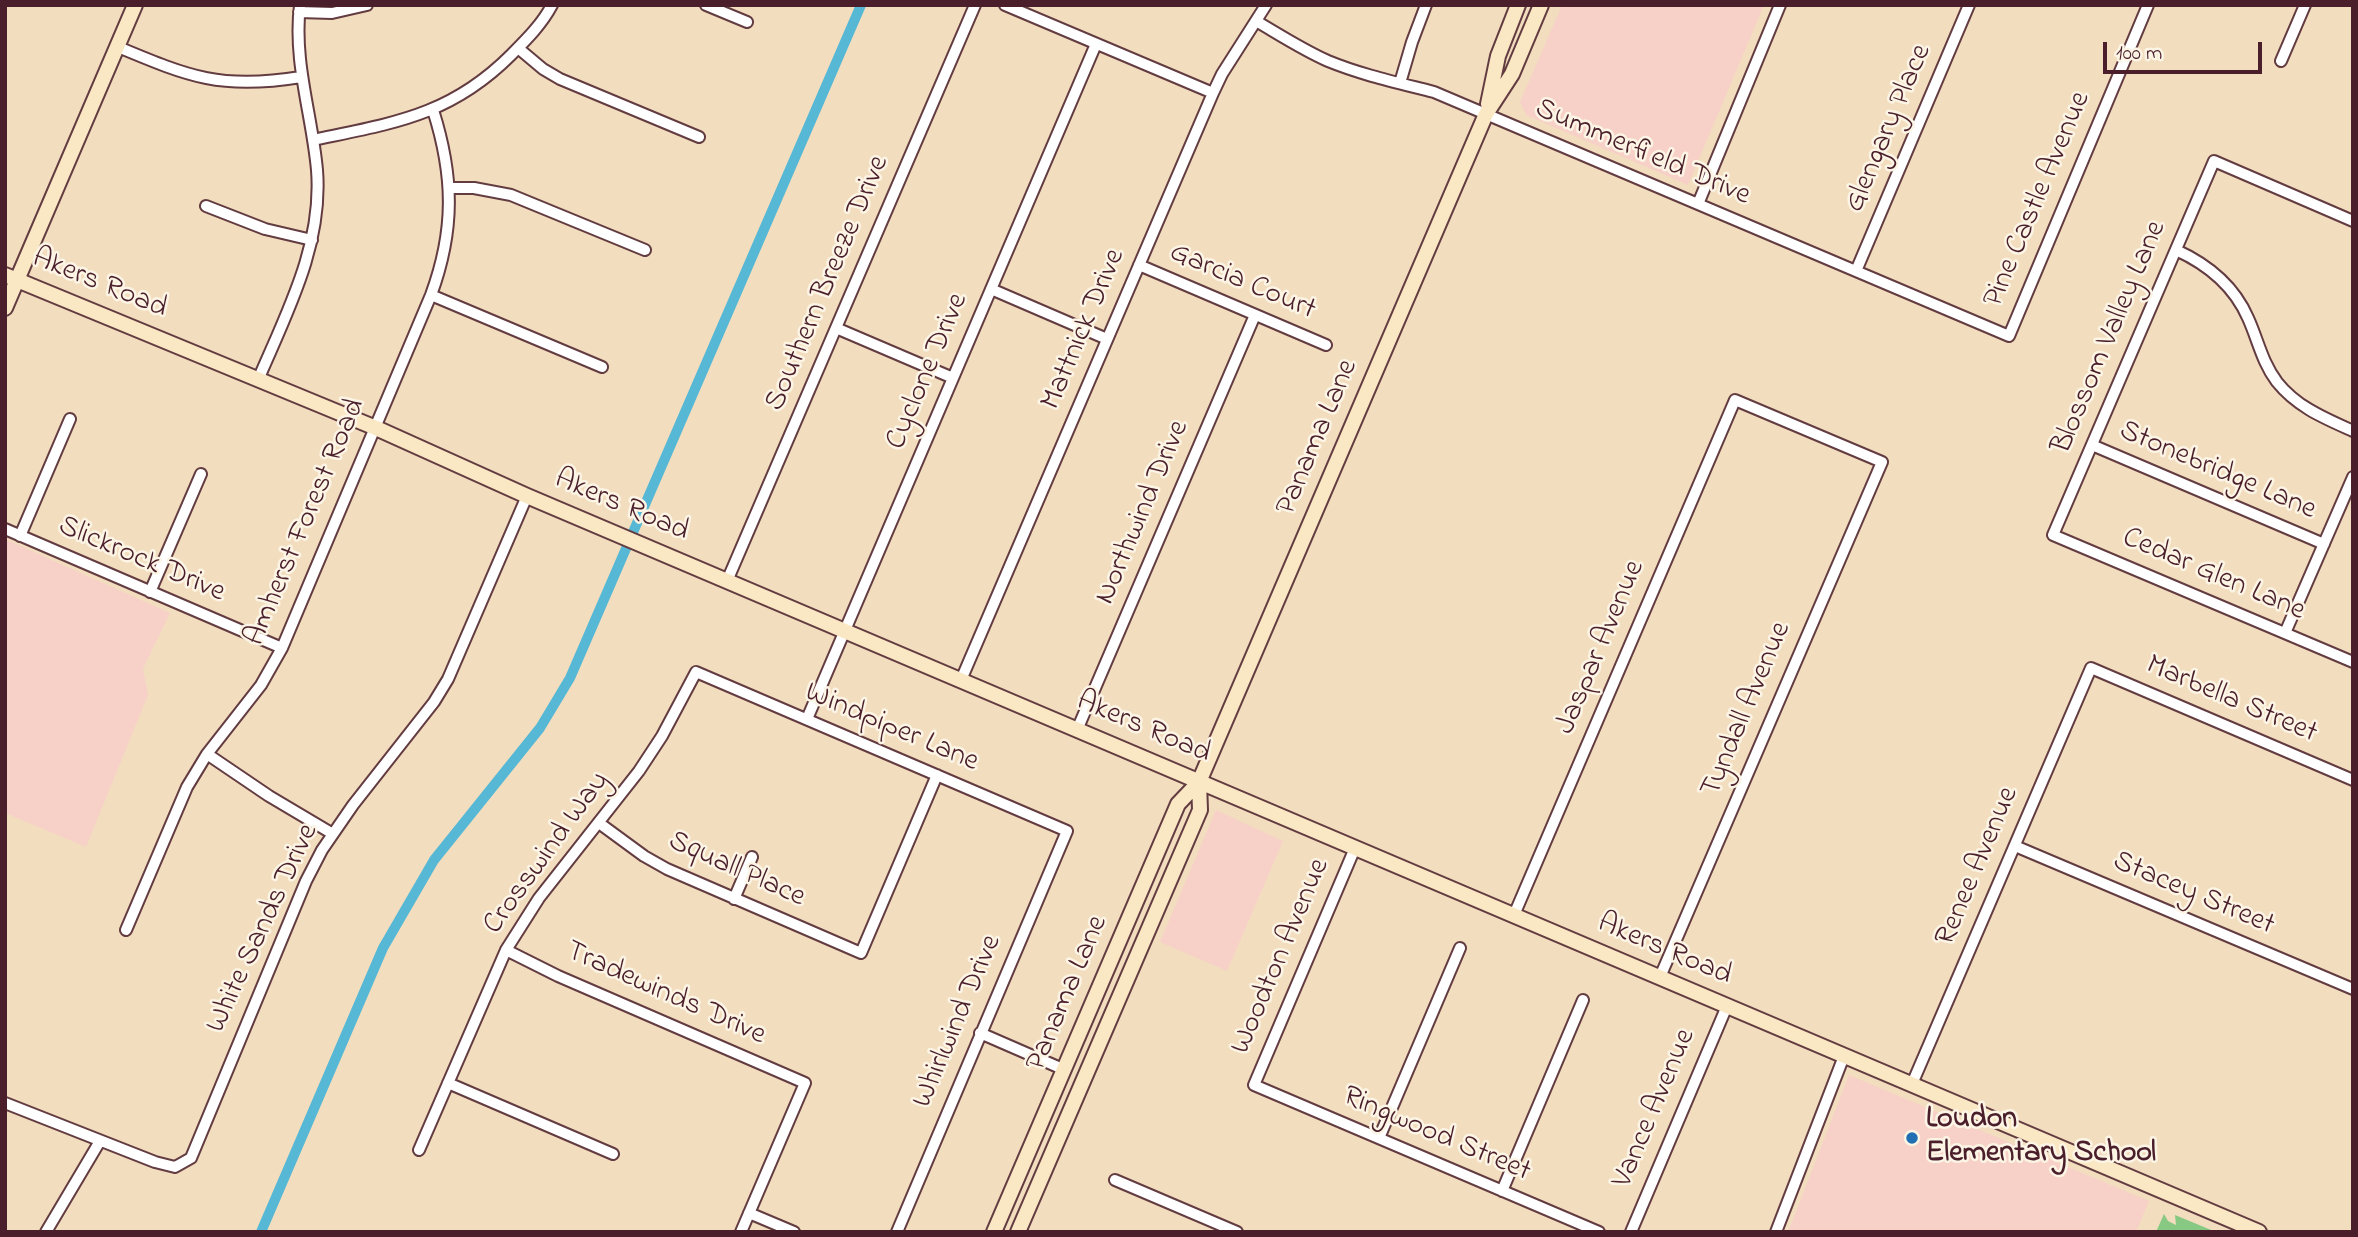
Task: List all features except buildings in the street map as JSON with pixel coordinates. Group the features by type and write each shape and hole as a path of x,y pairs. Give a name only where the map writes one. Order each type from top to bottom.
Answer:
{"street":[{"path":"5,308 11,277 135,5"},
{"path":"258,380 303,272 312,240 318,193 313,140 298,54 300,9 332,13 367,5"},
{"path":"313,140 397,122 433,110 476,86 534,31 552,5"},
{"path":"706,5 747,22"},
{"name":"Southern Breeze Drive","path":"727,581 975,5"},
{"path":"1005,5 1213,93"},
{"name":"Mattnick Drive","path":"961,680 1213,93 1266,5"},
{"path":"1401,83 1426,5"},
{"name":"Panama Lane","path":"1486,114 1498,56 1518,5"},
{"name":"Panama Lane","path":"994,1232 1178,804 1199,782 1486,114 1512,74 1541,5"},
{"path":"1698,204 1780,5"},
{"name":"Glengary Place","path":"1856,271 1969,5"},
{"name":"Pine Castle Avenue","path":"2009,336 2148,5"},
{"path":"2281,61 2305,5"},
{"name":"Summerfield Drive","path":"1256,21 1329,61 1434,92 2009,336"},
{"name":"Cyclone Drive","path":"807,719 1096,44"},
{"path":"118,47 187,75 208,80 252,84 301,77"},
{"path":"518,48 560,79 699,137"},
{"name":"Amherst Forest Road","path":"126,930 187,787 208,754 261,685 282,648 431,295 445,249 450,188 442,140 433,110"},
{"name":"Blossom Valley Lane","path":"2053,534 2214,162 2353,220"},
{"path":"450,188 474,188 512,195 645,250"},
{"path":"206,206 265,229 312,240"},
{"path":"2176,250 2205,265 2230,288 2248,319 2269,369 2287,393 2316,415 2353,431"},
{"name":"Garcia Court","path":"1139,265 1326,345"},
{"name":"Akers Road","path":"11,277 376,428 527,496 2259,1232"},
{"path":"991,289 1107,340"},
{"path":"431,295 602,367"},
{"name":"Northwind Drive","path":"1077,730 1255,315"},
{"path":"836,328 953,378"},
{"name":"Tyndall Avenue","path":"1660,977 1882,462 1735,400"},
{"name":"Jaspar Avenue","path":"1514,915 1735,400"},
{"path":"20,536 70,419"},
{"name":"Stonebridge Lane","path":"2092,445 2324,544"},
{"path":"150,592 201,474"},
{"path":"2285,633 2353,477"},
{"name":"White Sands Drive","path":"5,1103 155,1162 175,1167 191,1158 306,881 333,834 434,702 448,679 527,496"},
{"name":"Slickrock Drive","path":"5,529 282,648"},
{"name":"Cedar Glen Lane","path":"2053,534 2353,662"},
{"name":"Marbella Street","path":"2091,668 2353,780"},
{"name":"Renee Avenue","path":"1912,1084 2091,668"},
{"name":"Windpiper Lane","path":"696,672 1067,831"},
{"name":"Crosswind Way","path":"419,1150 506,950 540,898 639,771 662,736 696,672"},
{"path":"208,754 269,796 333,834"},
{"name":"Squall Place","path":"599,822 667,870 861,953 937,775"},
{"name":"Panama Lane","path":"1018,1232 1200,810 1199,782"},
{"name":"Whirlwind Drive","path":"897,1232 1067,831"},
{"name":"Stacey Street","path":"2015,846 2353,989"},
{"name":"Woodton Avenue","path":"1254,1085 1355,848"},
{"path":"734,899 752,858"},
{"path":"1379,1138 1460,948"},
{"name":"Tradewinds Drive","path":"506,950 558,976 805,1083 750,1213"},
{"path":"1502,1191 1583,1000"},
{"name":"Vance Avenue","path":"1631,1232 1727,1006"},
{"path":"980,1033 1065,1070 1070,1084 1049,1159"},
{"path":"1776,1232 1844,1056"},
{"path":"448,1083 613,1154"},
{"name":"Ringwood Street","path":"1254,1085 1599,1232"},
{"path":"46,1232 100,1141"},
{"path":"1115,1180 1237,1232"},
{"path":"741,1232 750,1213 794,1232"}],"shaded area":[{"path":"1562,5 1764,5 1688,185 1526,115 1520,102"},
{"path":"5,539 170,613 143,669 148,695 86,847 5,813"},
{"path":"1216,810 1283,841 1227,971 1160,942"},
{"name":"Loudon Elementary School","path":"1849,1075 2149,1201 2136,1232 1788,1232"}],"green space":[{"path":"2164,1214 2168,1221 2176,1225 2175,1215 2216,1232 2156,1232"}],"waterway":[{"path":"261,1232 383,948 434,860 540,728 570,678 861,5"}],"place":[{"name":"Loudon Elementary School","path":"1912,1138"}]}
